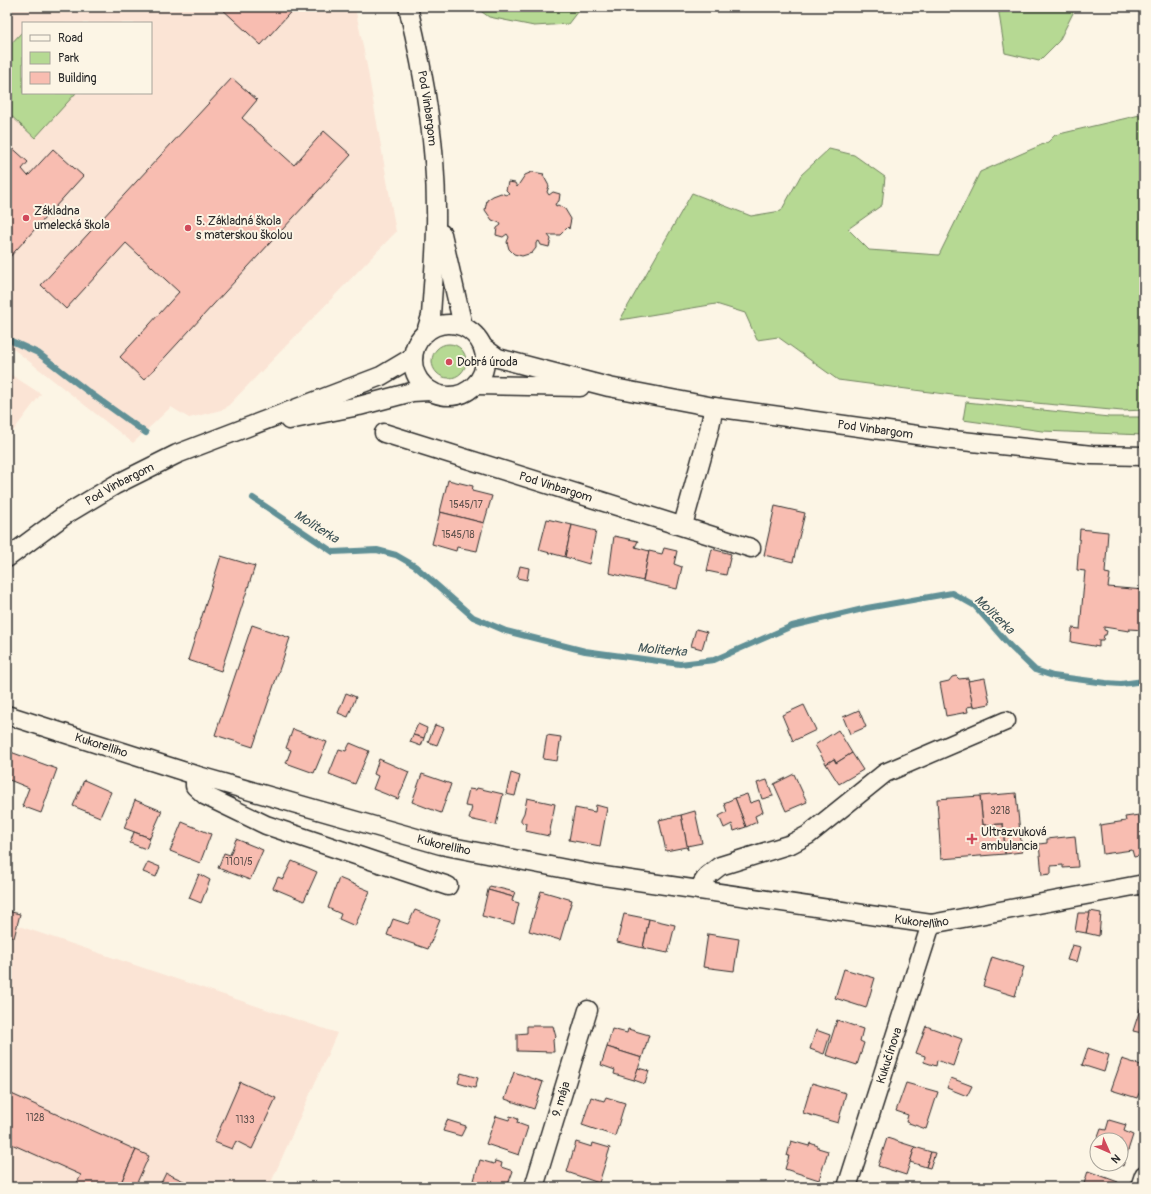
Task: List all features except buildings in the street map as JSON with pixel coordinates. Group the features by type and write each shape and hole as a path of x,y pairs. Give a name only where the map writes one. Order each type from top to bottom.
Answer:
{"street":[{"name":"Pod Vinbargom","path":"408,7 420,56 434,162 436,210 431,316 426,332"},
{"name":"Pod Vinbargom","path":"436,210 463,326"},
{"path":"450,323 463,326 475,334 483,347 486,357 485,367 475,385 465,392 454,396 442,395 430,391 420,382 414,370 413,356 415,347 426,332 437,325 450,323"},
{"name":"Pod Vinbargom","path":"483,347 498,358 609,387 714,407 953,440 1092,455 1144,456"},
{"name":"Pod Vinbargom","path":"7,558 65,515 115,485 177,454 380,376 413,356"},
{"name":"Pod Vinbargom","path":"475,385 609,387"},
{"name":"Pod Vinbargom","path":"243,428 359,406 412,392 430,391"},
{"path":"683,525 708,435 714,407"},
{"name":"Pod Vinbargom","path":"384,433 683,525 751,548"},
{"name":"Kukorelliho","path":"7,715 195,775 441,845 597,875 930,924 1144,884"},
{"path":"698,890 707,876 720,866 791,844 808,835 868,785 892,769 919,757 963,741 1006,721"},
{"path":"195,775 195,786 206,796 266,825 448,886"},
{"name":"Kukučínova","path":"847,1187 930,924"},
{"name":"9. mája","path":"534,1187 588,1010"},
{"path":"1140,1187 1144,1175"}],"shaded area":[{"path":"7,7 355,7 367,66 396,232 225,409 189,418 171,407 133,443 7,344"},
{"path":"7,372 41,394 7,439"},
{"path":"7,922 337,1033 269,1187 7,1187"}],"green space":[{"path":"475,7 581,7 568,24 534,26 489,17"},
{"path":"998,7 1071,7 1073,13 1059,41 1039,61 1005,53"},
{"path":"22,32 22,94 75,94 35,138 7,112 7,48"},
{"path":"1144,114 1144,410 1122,411 960,396 838,380 778,337 757,340 745,313 716,304 620,320 692,193 751,216 781,211 801,175 829,149 854,155 885,177 882,205 848,229 869,250 939,255 980,172 1048,142 1055,135"},
{"path":"449,344 461,349 466,361 461,373 449,378 437,373 432,361 437,349"},
{"path":"966,402 1109,417 1144,417 1144,435 1042,431 963,420"}],"waterway":[{"name":"Moliterka","path":"7,339 38,353 146,433"},
{"name":"Moliterka","path":"253,498 333,552 377,550 396,555 415,566 473,617 506,631 585,651 680,664 714,660 792,626 867,608 952,593 975,606 1010,646 1035,670 1053,676 1106,683 1121,684 1144,681"}],"place":[{"name":"Základna umelecká škola","path":"26,218"},
{"name":"5. Základná škola s materskou školou","path":"188,228"},
{"name":"Dobrá úroda","path":"449,362"},
{"name":"Ultrazvuková ambulancia","path":"972,839"}]}
